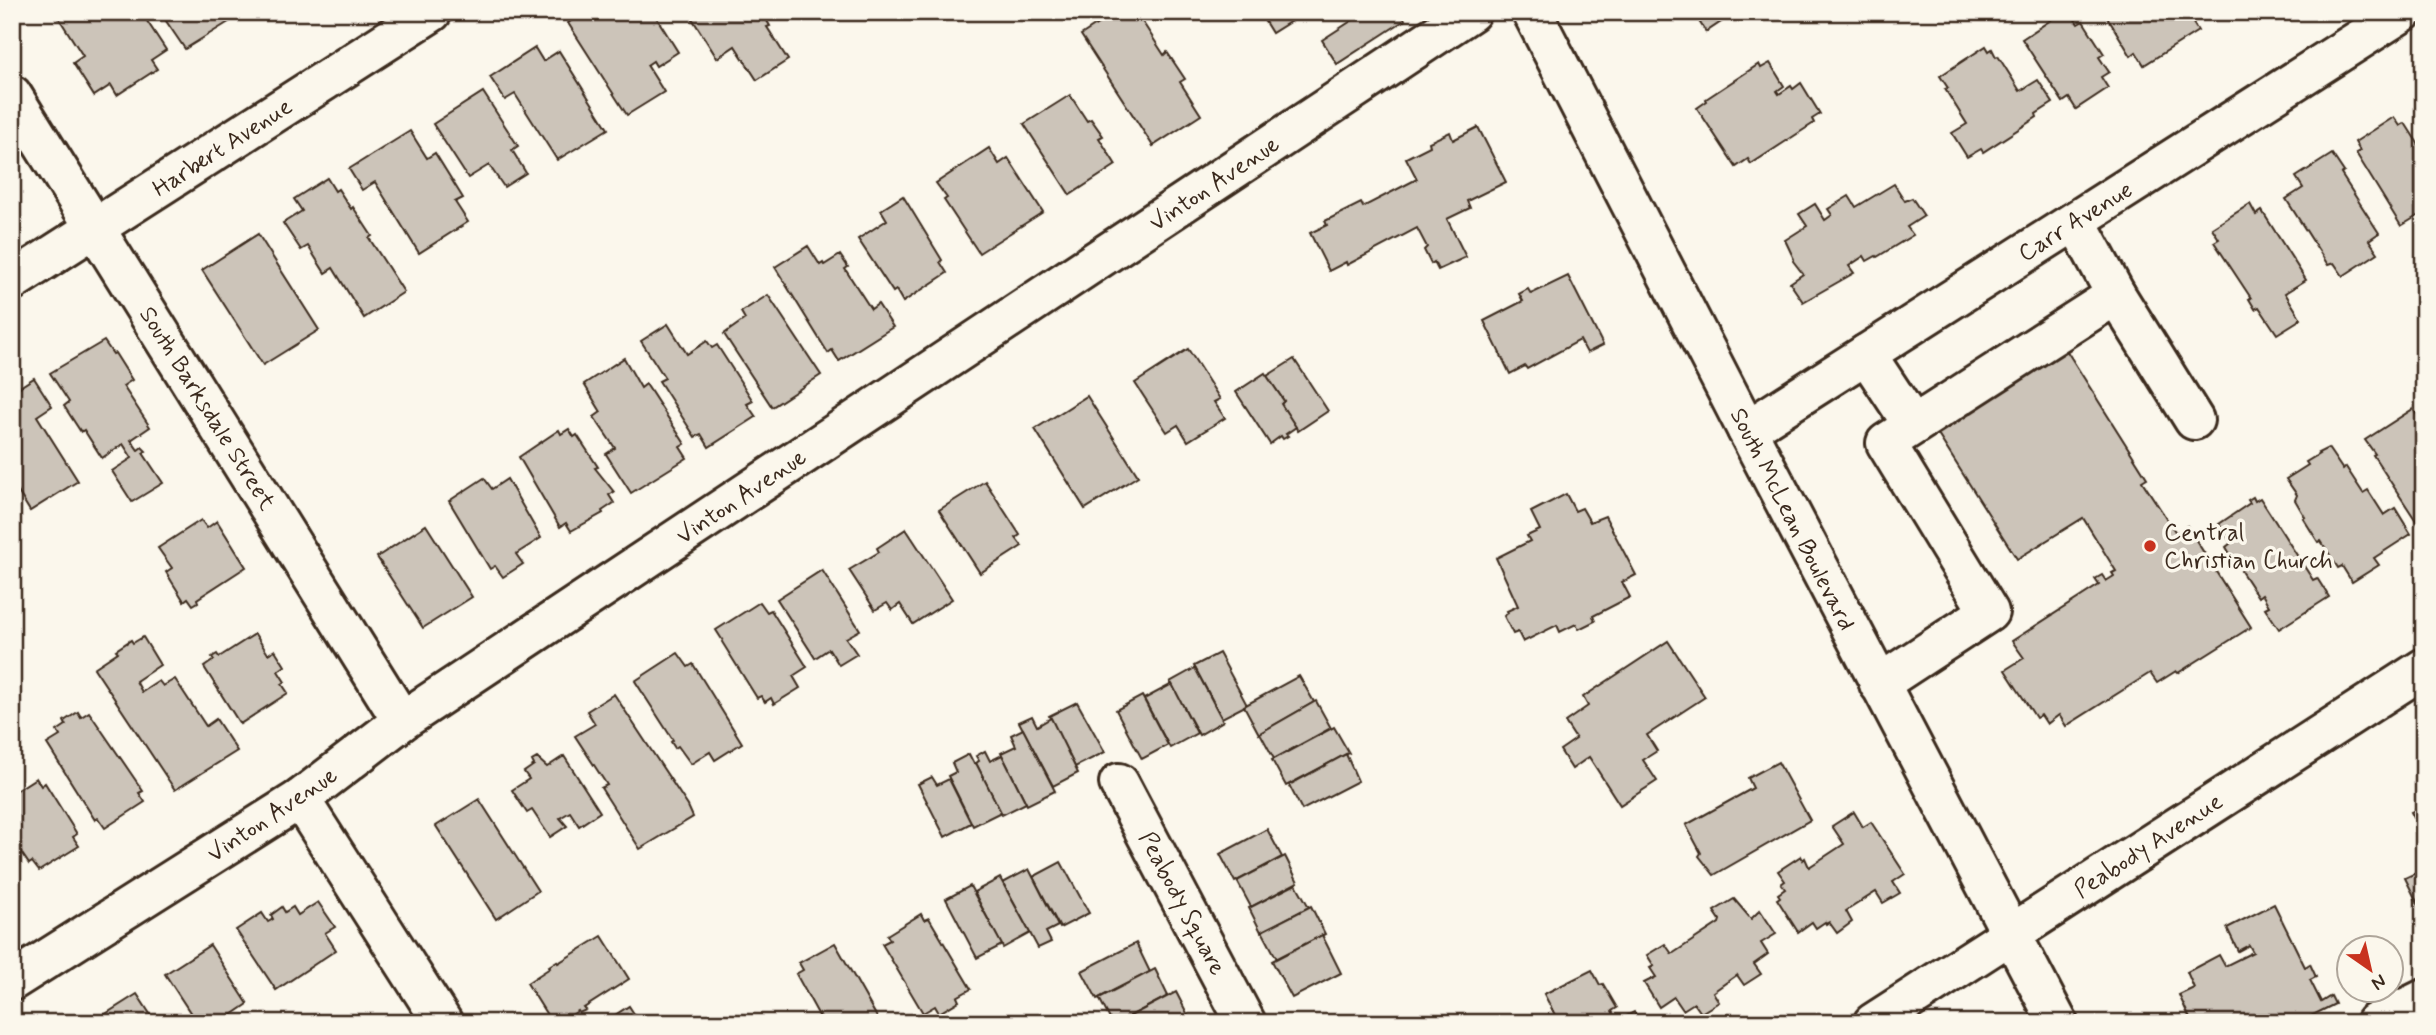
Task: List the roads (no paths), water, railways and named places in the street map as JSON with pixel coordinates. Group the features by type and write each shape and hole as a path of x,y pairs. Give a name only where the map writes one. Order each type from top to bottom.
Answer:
{"street":[{"name":"Harbert Avenue","path":"12,281 432,12"},
{"name":"Vinton Avenue","path":"12,981 300,799 402,722 1471,12"},
{"name":"South McLean Boulevard","path":"1532,12 1879,684 2058,1023"},
{"name":"Carr Avenue","path":"1747,430 2403,12"},
{"name":"South Barksdale Street","path":"12,95 402,722"},
{"path":"2076,221 2116,295 2194,420"},
{"path":"1879,684 1989,612 1886,443 2116,295"},
{"path":"1866,354 1913,425"},
{"name":"Peabody Avenue","path":"1873,1023 2424,668"},
{"name":"Peabody Square","path":"1119,783 1246,1023"},
{"path":"300,799 443,1023"},
{"path":"2375,1023 2424,999"}],"place":[{"name":"Central Christian Church","path":"2150,546"}]}
